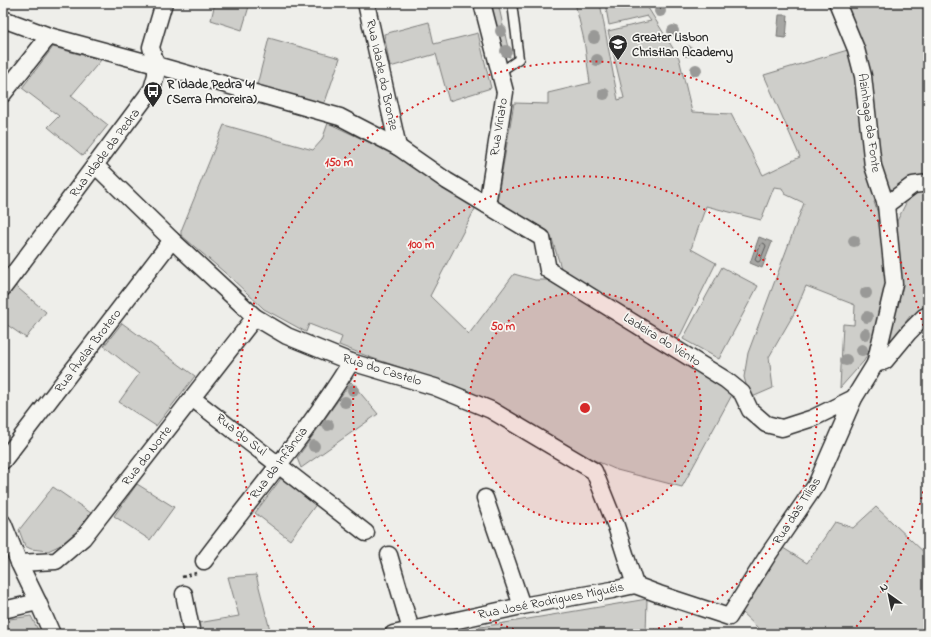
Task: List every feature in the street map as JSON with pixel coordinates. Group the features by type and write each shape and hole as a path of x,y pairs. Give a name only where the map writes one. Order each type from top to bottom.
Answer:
{"street":[{"name":"Rua Idade da Pedra","path":"3,288 96,166 152,89 156,75 156,65 151,47 164,3"},
{"name":"Rua Idade do Bronze","path":"366,3 398,147"},
{"name":"Rua Viriato","path":"482,3 505,92 487,205"},
{"name":"Azinhaga da Fonte","path":"837,3 856,49 863,76 873,166 886,205 894,284 875,364"},
{"name":"Ladeira do Vento","path":"3,19 49,36 340,118 398,147 447,180 542,238 548,270 726,380 742,393 750,410 766,424 782,428 813,418 854,398"},
{"path":"3,94 49,36"},
{"name":"Rua do Castelo","path":"96,166 172,240 255,316 287,336 351,362 435,387 491,410 594,470 616,526 635,584"},
{"path":"886,205 913,185 928,183"},
{"name":"Rua Avelar Brotero","path":"3,461 172,240"},
{"path":"875,364 885,361 909,332 928,315"},
{"name":"Rua do Norte","path":"19,563 56,561 83,538 255,316"},
{"name":"Rua da Infância","path":"204,561 303,433 351,362"},
{"name":"Rua das Tílias","path":"729,617 768,554 816,485 854,398 875,364"},
{"name":"Rua do Sul","path":"192,398 366,533"},
{"path":"485,498 522,606"},
{"path":"3,523 19,563 52,634"},
{"path":"389,555 412,630"},
{"name":"Rua José Rodrigues Miguéis","path":"393,634 522,606 612,590 635,584 659,594 729,617"},
{"path":"184,594 192,634"},
{"path":"3,610 38,602"}],"lane":[{"path":"500,72 519,59 512,3"}],"path":[{"path":"184,594 180,578 205,571 204,561"}],"shaded area":[{"path":"215,3 250,3 242,30 211,20"},
{"path":"491,3 498,3 510,57 503,55"},
{"path":"575,3 600,3 618,100 624,98 608,31 651,21 647,16 609,25 605,3 645,3 679,58 692,112 731,114 763,175 800,157 764,75 851,49 832,3 928,3 928,179 907,182 874,202 885,233 888,277 869,351 864,361 840,388 843,324 854,325 855,305 806,286 796,310 769,357 773,388 750,398 747,388 744,377 748,353 804,203 785,194 782,188 774,187 761,220 706,206 691,249 716,263 676,344 561,268 552,239 546,230 497,201 514,103 548,104 548,93 590,83 584,40"},
{"path":"429,22 434,44 478,33 491,88 449,101 436,54 390,67 384,34"},
{"path":"269,38 340,58 324,105 257,85"},
{"path":"53,47 101,60 71,96 108,125 83,156 48,127 59,116 22,88"},
{"path":"328,123 394,154 476,207 430,296 469,334 514,274 535,280 546,280 559,283 733,393 682,487 617,470 580,454 521,418 436,379 372,358 339,345 342,337 309,324 306,332 264,309 181,235 181,231 224,125 313,150 322,140"},
{"path":"928,188 928,307 910,316 892,341 886,336 897,221 906,203 917,190"},
{"path":"722,267 758,286 719,359 683,339"},
{"path":"12,283 46,312 26,338 3,322 3,295"},
{"path":"122,323 195,376 156,426 119,402 139,374 104,346"},
{"path":"351,382 378,414 301,468 297,458"},
{"path":"283,476 317,503 290,540 255,513"},
{"path":"137,484 174,507 150,540 114,516"},
{"path":"53,487 91,513 69,541 48,551 31,549 25,546 19,530"},
{"path":"876,507 928,556 928,634 753,634 758,628 739,610 780,546 807,563 835,522 853,528"},
{"path":"256,575 271,634 200,634 198,623 239,616 228,577"},
{"path":"647,599 646,634 439,634"},
{"path":"31,616 40,634 3,634 3,620"}],"water":[{"path":"779,15 788,15 786,38 777,37"},
{"path":"759,237 772,242 762,268 750,263"}],"place":[{"name":"Greater Lisbon Christian Academy","path":"618,61"},
{"name":"R Idade Pedra 41 (Serra Amoreira)","path":"153,108"}]}
